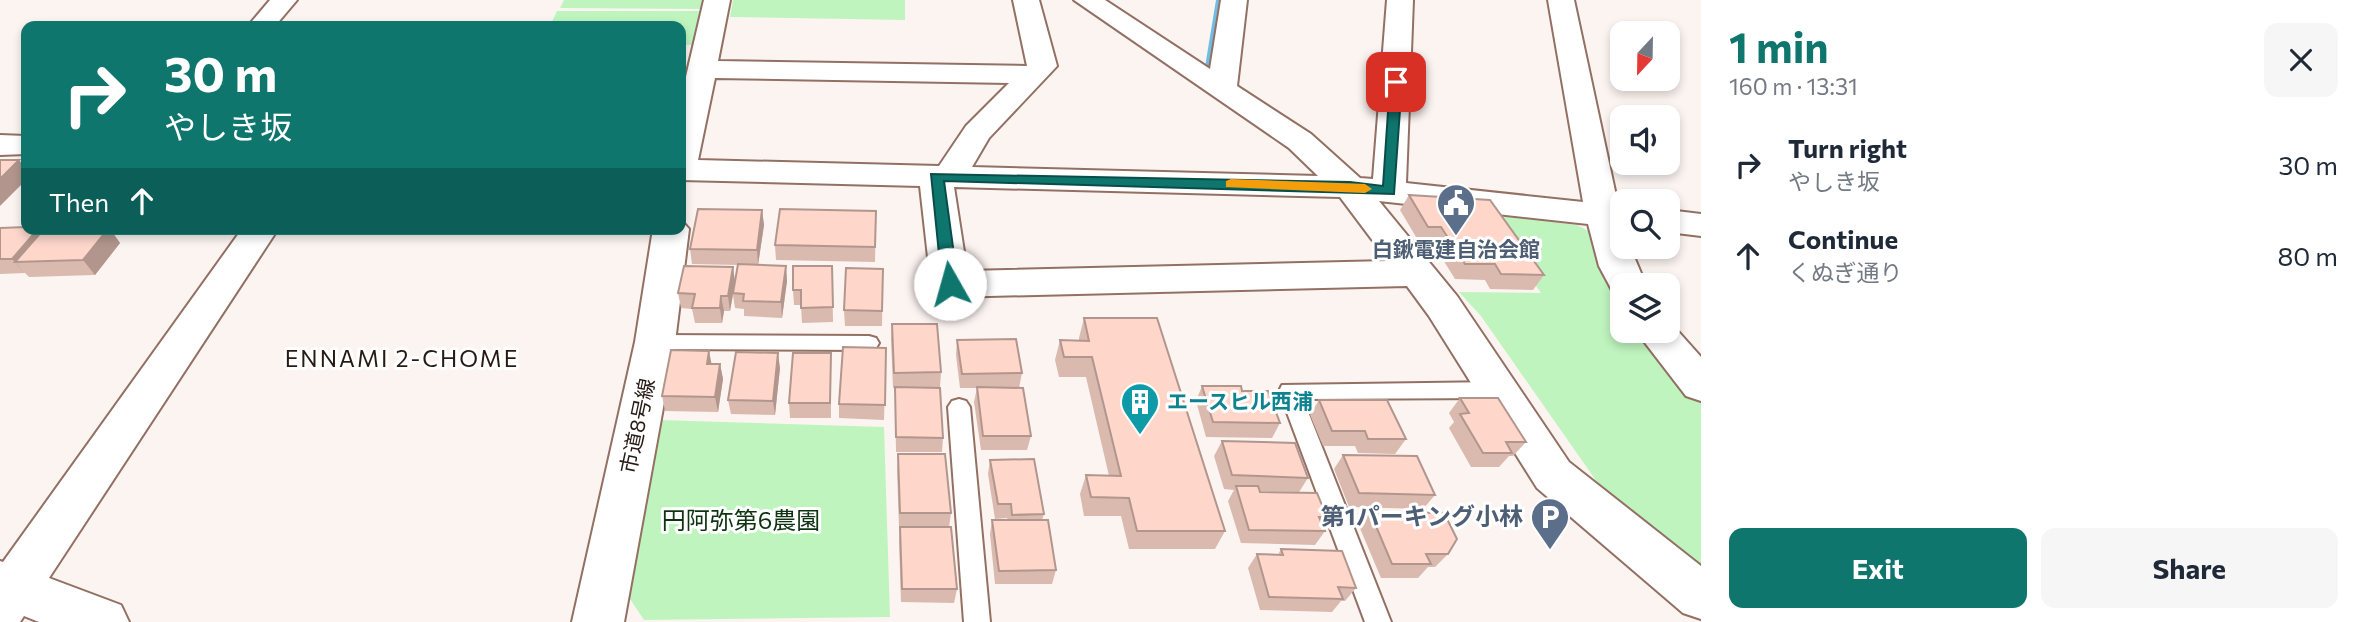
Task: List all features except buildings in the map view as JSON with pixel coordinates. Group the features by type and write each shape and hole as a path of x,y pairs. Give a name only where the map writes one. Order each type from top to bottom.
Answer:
{"street":[{"path":"265,21 284,0"},
{"path":"686,146 717,0"},
{"path":"1026,0 1043,66 977,133 943,177 950,284 1417,273"},
{"path":"1087,0 1369,189 1417,273 1443,306 1553,475 1701,596"},
{"path":"1222,89 1234,0"},
{"path":"1369,189 1401,0"},
{"path":"1561,0 1610,204"},
{"path":"703,69 1034,75"},
{"path":"0,145 21,145"},
{"path":"686,168 1369,189 1610,216"},
{"path":"1680,223 1701,225"},
{"path":"103,622 4,594 257,235"},
{"name":"市道8号線","path":"598,622 655,342 670,235"},
{"path":"1666,343 1701,385"}],"lane":[{"path":"655,342 869,343"},
{"path":"1378,622 1289,391 1497,390"},
{"path":"959,407 977,622"}],"green space":[{"path":"564,0 702,0 701,9 560,8"},
{"path":"733,0 905,0 905,20 730,17"},
{"path":"557,11 701,11 692,45 686,45 686,21 552,21"},
{"path":"1485,214 1577,225 1596,235 1603,266 1610,278 1610,343 1650,343 1683,385 1701,402 1701,568 1597,482 1481,316 1459,292 1541,293"},
{"name":"円阿弥第6農園","path":"658,420 884,427 890,617 644,620 628,596"}],"waterway":[{"path":"1210,67 1220,0"}],"slow traffic":[{"path":"1231,184 1365,189"}],"place":[{"name":"白鍬電建自治会館","path":"1456,237"},
{"name":"エースヒル西浦","path":"1140,436"},
{"name":"第1パーキング小林","path":"1550,551"}],"district":[{"name":"ENNAMI 2-CHOME","path":"402,359"}],"route":[{"path":"950,284 936,177 1350,187 1389,191 1396,82"}]}
